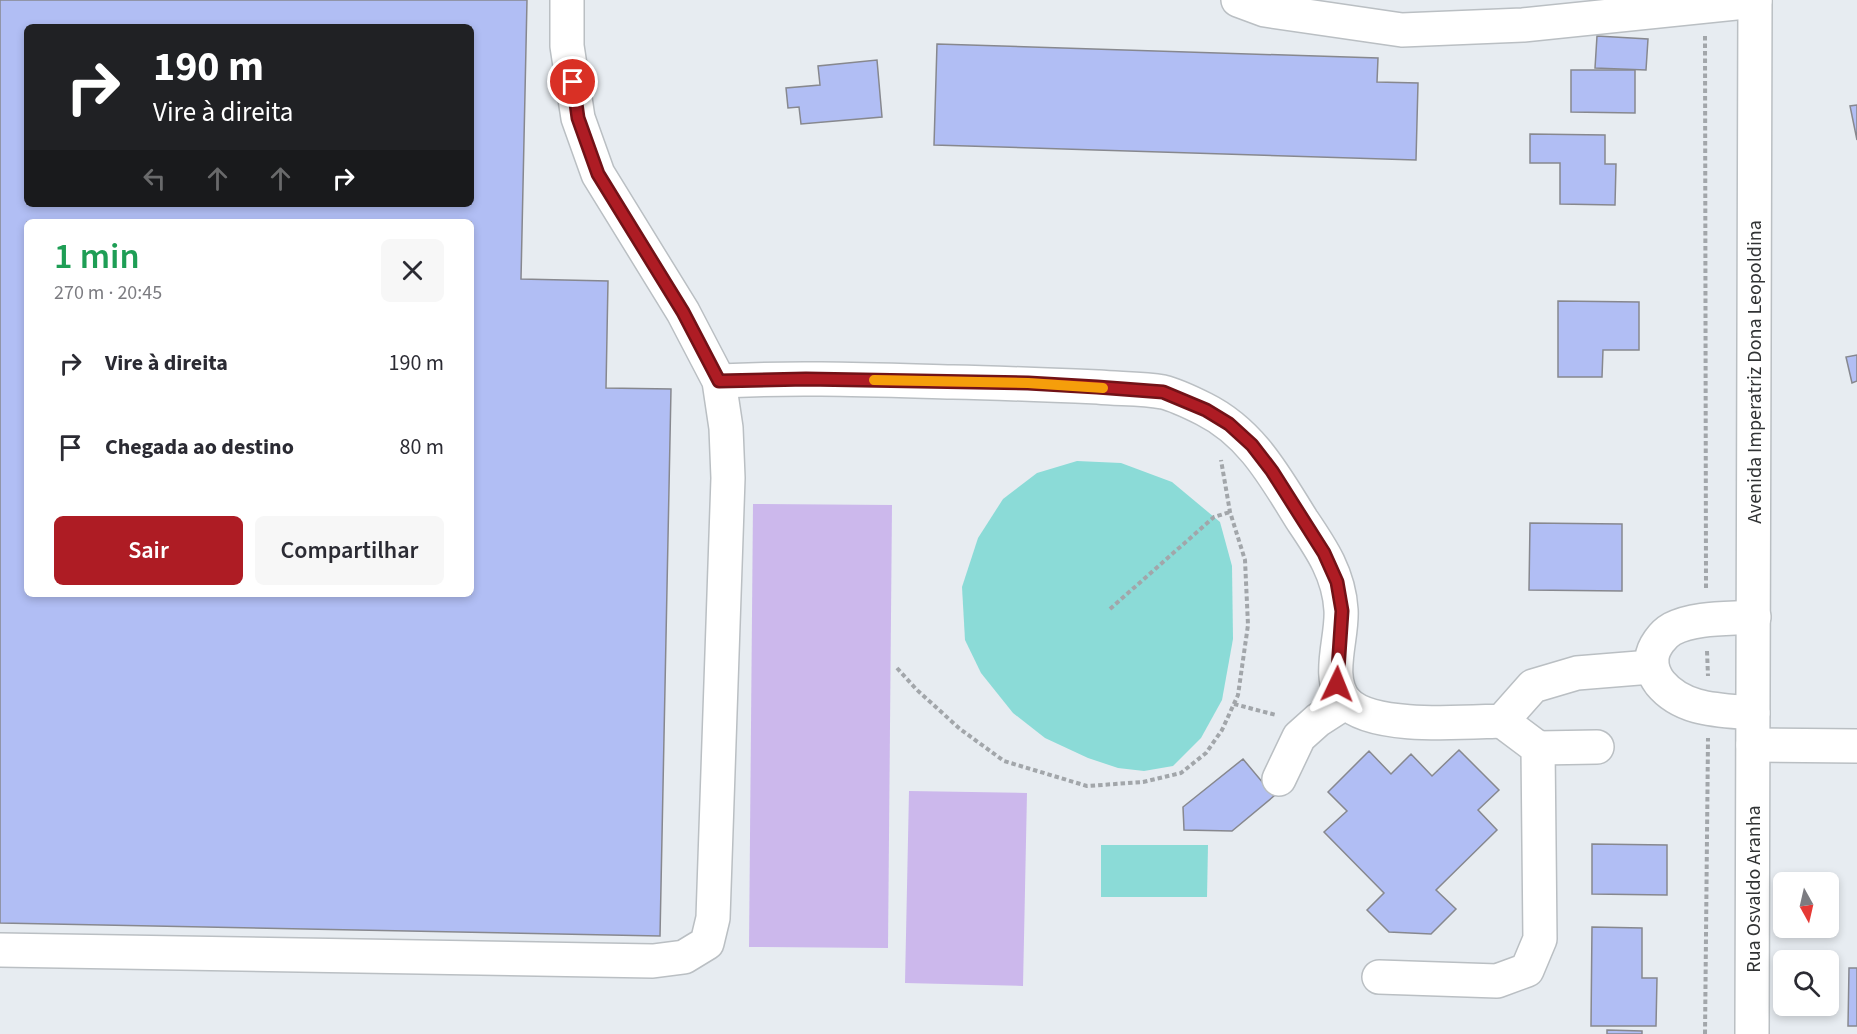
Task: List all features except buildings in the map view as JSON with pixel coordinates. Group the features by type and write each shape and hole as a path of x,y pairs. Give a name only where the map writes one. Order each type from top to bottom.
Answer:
{"main road":[{"path":"0,950 653,961 684,957 707,943 713,918 728,478 726,428 719,381 683,312 598,174 578,118 567,46 567,0"},
{"path":"1238,0 1265,10 1402,30 1523,25 1755,0"},
{"name":"Avenida Imperatriz Dona Leopoldina","path":"1753,745 1755,0"},
{"path":"719,381 765,378 1028,383 1163,392 1214,415 1229,424 1252,445 1272,471 1324,553 1337,582 1342,611 1337,684 1346,702 1375,718 1397,721 1502,721 1538,748 1597,747"},
{"path":"1753,712 1696,706 1666,690 1656,678 1651,667 1652,652 1666,633 1674,628 1706,621 1754,617"},
{"path":"1502,721 1533,686 1577,673 1651,667"},
{"path":"1280,779 1299,737 1318,720 1346,702"},
{"path":"1753,745 1857,746"},
{"name":"Rua Osvaldo Aranha","path":"1752,1034 1753,745"},
{"path":"1379,977 1497,981 1527,970 1540,939 1538,748"}],"path":[{"path":"1705,6 1706,621 1709,709 1705,1034"},
{"path":"897,668 916,689 960,729 1004,761 1087,786 1143,782 1181,772 1206,753 1222,730 1238,695 1248,625 1245,560 1230,512 1214,415"},
{"path":"1110,609 1214,517 1230,512"}],"shaded area":[{"path":"753,504 892,505 888,948 749,947"},
{"path":"909,791 1027,793 1023,986 905,983"}],"water":[{"path":"1077,461 1121,463 1172,482 1220,522 1232,566 1233,639 1222,700 1201,738 1173,766 1144,771 1118,768 1088,758 1045,738 1013,713 981,673 965,640 962,587 978,538 1003,499 1037,473"},
{"path":"1101,845 1208,845 1207,897 1101,897"}],"slow traffic":[{"path":"874,380 1028,383 1103,388"}],"route":[{"path":"573,82 578,118 598,174 683,312 719,381 765,378 1028,383 1097,387 1163,392 1206,410 1229,424 1252,445 1272,471 1324,553 1337,582 1342,611 1337,684"}]}
